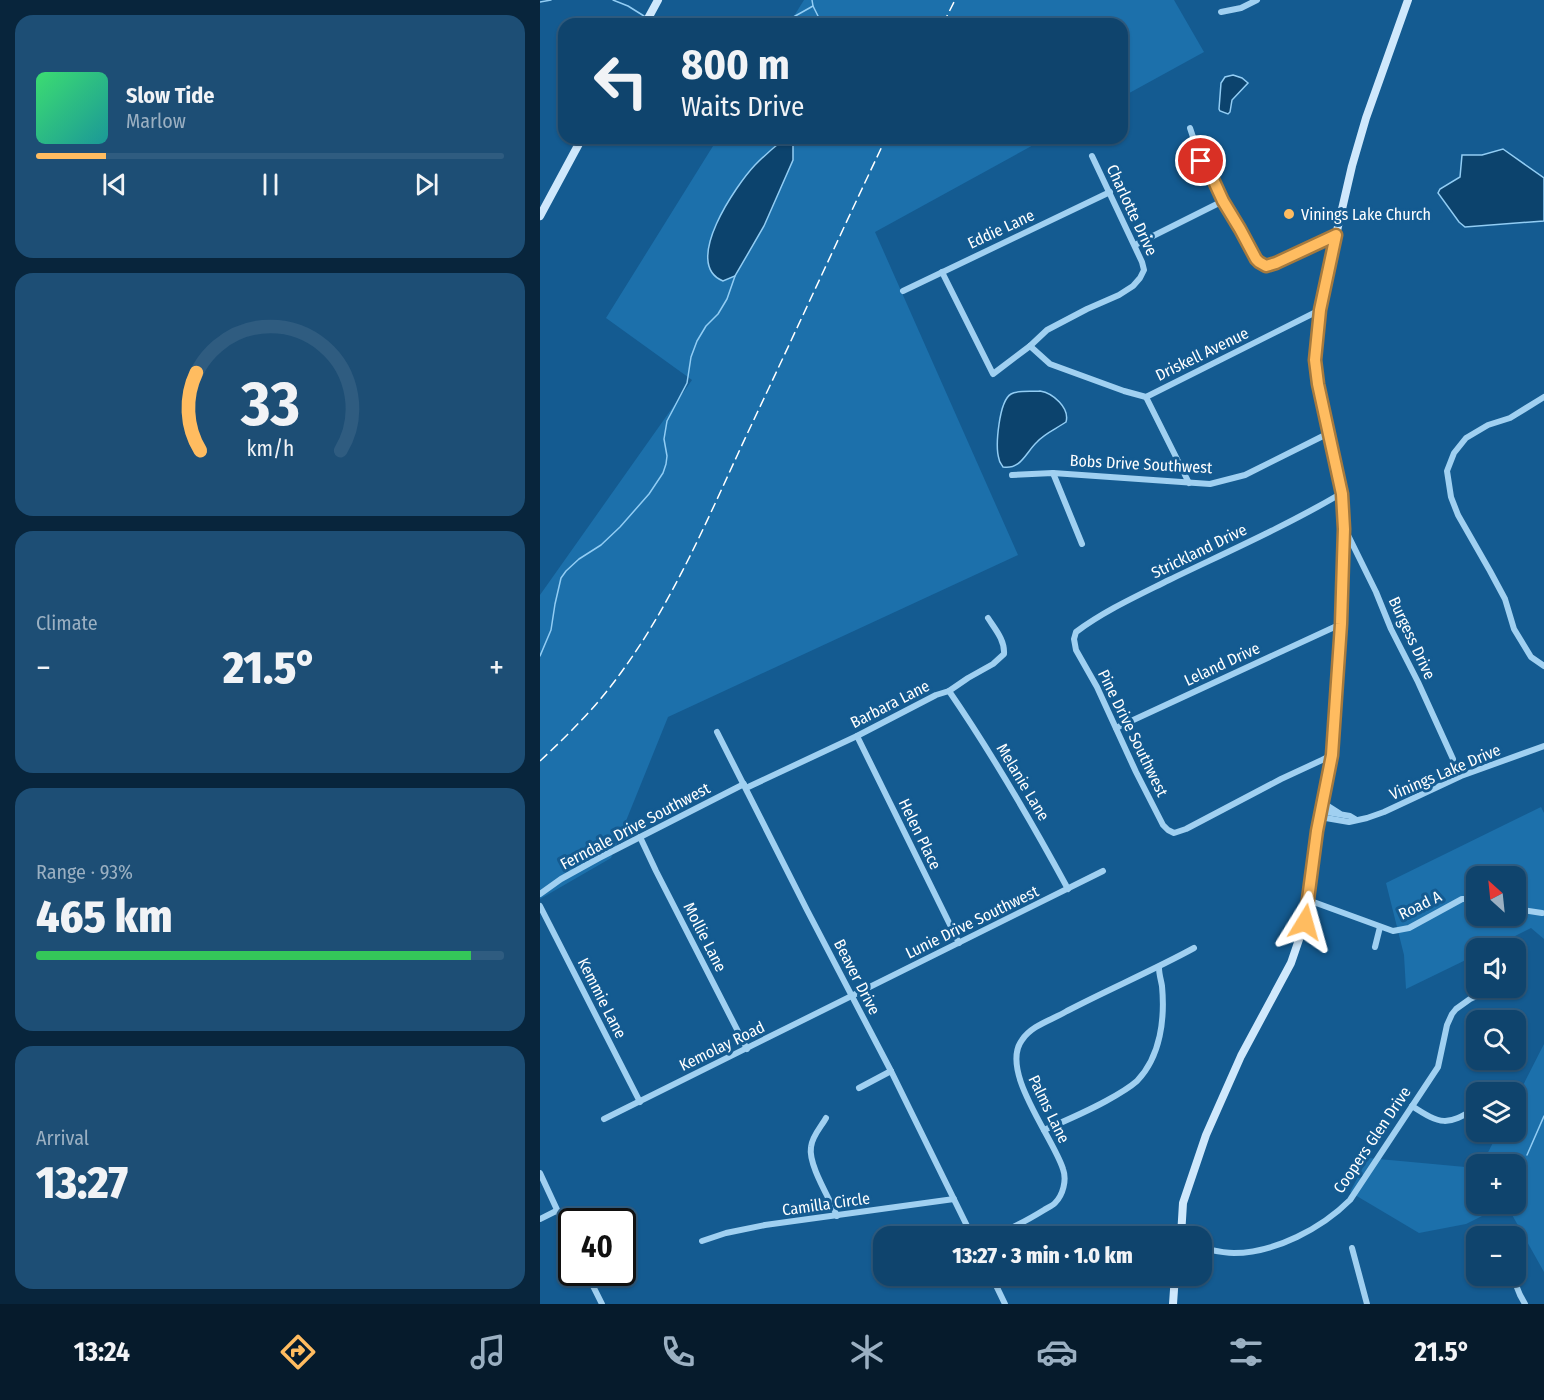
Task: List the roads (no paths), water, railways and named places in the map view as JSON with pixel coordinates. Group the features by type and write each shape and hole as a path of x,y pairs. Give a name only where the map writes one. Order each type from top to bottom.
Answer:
{"street":[{"path":"648,18 658,0"},
{"path":"1221,12 1241,8 1257,0"},
{"path":"1182,1226 1183,1203 1206,1134 1240,1056 1291,963 1305,922 1332,755 1341,624 1344,529 1342,494 1315,360 1320,310 1352,166 1366,118 1408,0"},
{"path":"1190,128 1201,161 1207,166 1223,201 1259,262 1266,266 1276,263 1336,235"},
{"path":"540,216 579,144"},
{"name":"Charlotte Drive","path":"942,272 993,374 1047,330 1133,286 1144,270 1142,262 1092,156"},
{"name":"Eddie Lane","path":"903,291 1110,192"},
{"path":"1135,245 1223,201"},
{"name":"Driskell Avenue","path":"1030,346 1050,364 1146,397 1320,310"},
{"path":"1146,397 1189,483"},
{"path":"1544,397 1510,418 1488,425 1466,438 1454,453 1447,471 1451,497 1458,515 1504,599 1514,629 1531,657 1544,666"},
{"name":"Bobs Drive Southwest","path":"1012,475 1053,473 1210,484 1245,475 1329,433"},
{"path":"1053,473 1082,544"},
{"name":"Strickland Drive","path":"1074,639 1076,632 1114,609 1342,494"},
{"name":"Burgess Drive","path":"1344,529 1376,592 1391,629 1453,759"},
{"name":"Barbara Lane","path":"745,786 856,736 936,695 949,691 993,664 1004,654 1004,648 988,618"},
{"name":"Leland Drive","path":"1116,728 1341,624"},
{"name":"Pine Drive Southwest","path":"1074,639 1076,650 1163,825 1174,833 1332,755"},
{"name":"Melanie Lane","path":"949,691 1011,787 1068,889"},
{"name":"Beaver Drive","path":"717,732 891,1071 967,1226"},
{"name":"Helen Place","path":"856,736 959,943"},
{"name":"Vinings Lake Drive","path":"1321,814 1349,822 1367,818 1461,776 1544,746"},
{"name":"Ferndale Drive Southwest","path":"540,894 561,879 599,858 745,786"},
{"path":"1324,799 1329,806 1342,814"},
{"path":"1321,814 1342,814 1355,819"},
{"name":"Mollie Lane","path":"640,837 747,1049"},
{"name":"Lunie Drive Southwest","path":"852,996 1103,871"},
{"name":"Road A","path":"1308,900 1393,931 1408,928 1461,899 1466,899"},
{"name":"Kemmie Lane","path":"540,906 640,1102"},
{"path":"1526,911 1542,913"},
{"path":"1375,947 1380,927"},
{"name":"Palms Lane","path":"1016,1226 1056,1203 1065,1180 1064,1170 1029,1102 1018,1075 1016,1059 1018,1047 1023,1039 1042,1023 1159,968 1194,948"},
{"path":"1044,1130 1077,1116 1122,1092 1136,1082 1145,1071 1159,1039 1162,984 1159,968"},
{"name":"Kemolay Road","path":"604,1119 852,996"},
{"name":"Coopers Glen Drive","path":"1212,1250 1234,1253 1263,1250 1293,1238 1336,1214 1350,1200 1438,1067 1447,1025 1452,1014 1472,998"},
{"path":"859,1088 891,1071"},
{"path":"1412,1106 1439,1121 1459,1119 1466,1114"},
{"path":"826,1118 813,1138 811,1152 816,1170 837,1216"},
{"path":"540,1173 558,1215"},
{"name":"Camilla Circle","path":"702,1241 726,1233 765,1226 954,1199"},
{"path":"540,1219 556,1211"},
{"path":"1352,1248 1367,1304"},
{"path":"593,1286 602,1304"},
{"path":"996,1286 1005,1304"},
{"path":"1173,1304 1174,1286"},
{"path":"1516,1286 1525,1304"}],"waterway":[{"path":"540,2 551,0"},
{"path":"613,0 644,16"},
{"path":"812,0 819,18"},
{"path":"792,18 813,6"},
{"path":"540,656 551,630 561,578 579,559 601,545 620,527 649,494 663,473 667,456 664,439 667,421 687,383 691,357 697,341 727,299 735,276"},
{"path":"1527,1155 1544,1116"}],"railway":[{"path":"946,18 955,0"},
{"path":"540,761 562,741 611,686 640,645 675,586 883,144"}],"place":[{"name":"Vinings Lake Church","path":"1289,214"}]}
